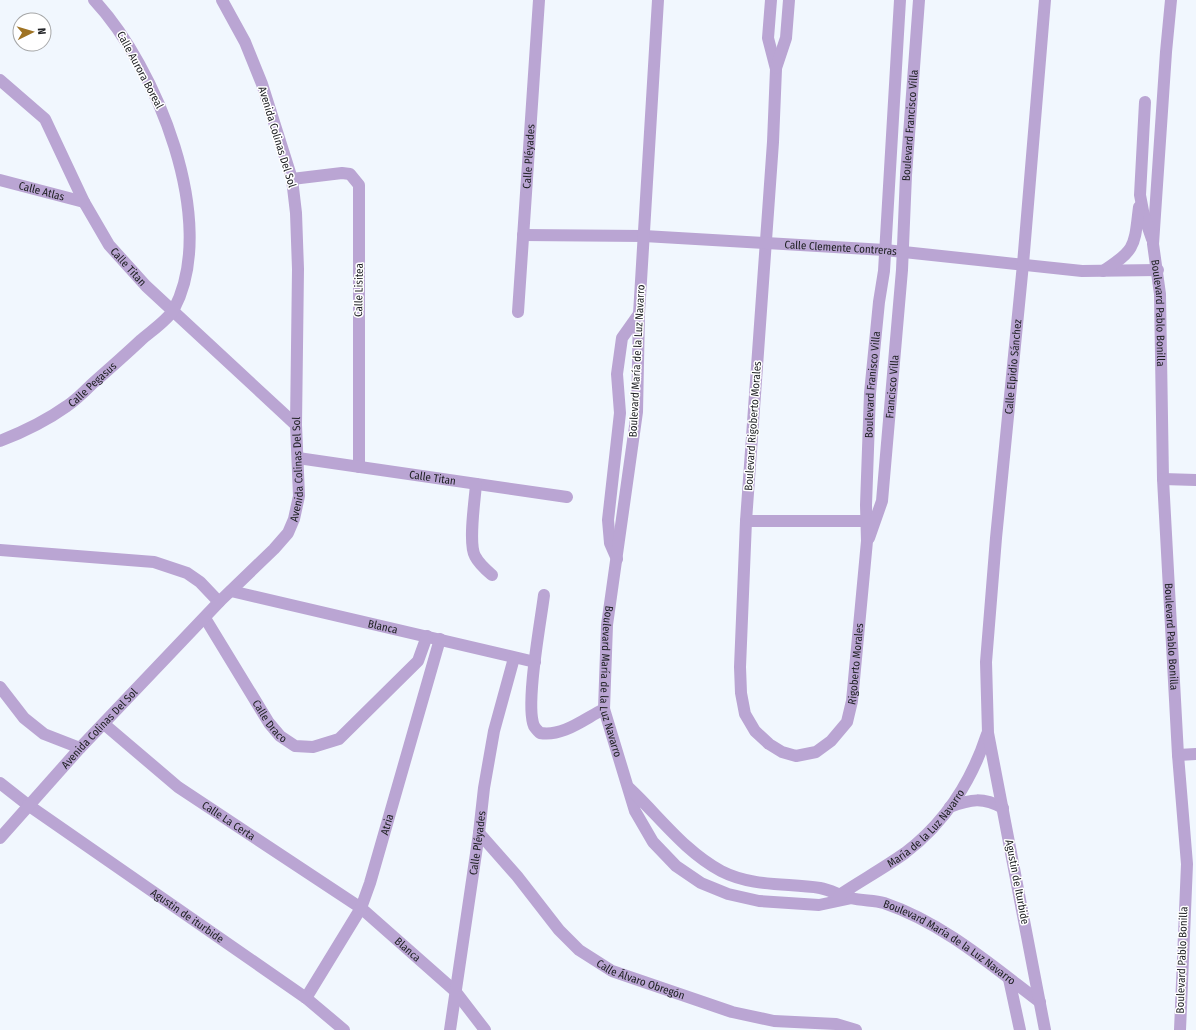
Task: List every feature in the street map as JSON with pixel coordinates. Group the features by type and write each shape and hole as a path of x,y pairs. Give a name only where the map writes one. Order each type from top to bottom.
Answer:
{"street":[{"name":"Calle Aurora Boreal","path":"94,0 112,19 137,60 160,104 173,143 186,197 190,239 189,260 183,288 173,311"},
{"name":"Avenida Colinas Del Sol","path":"0,838 80,748 288,533 294,519 299,496 296,425 298,269 296,214 292,179 262,84 244,42 222,0"},
{"name":"Calle Pléyades","path":"518,312 539,0"},
{"name":"Boulevard María de la Luz Navarro","path":"658,0 639,314 637,412 607,625 604,709 635,811 654,842 676,866 701,882 728,894 759,901 819,905 843,898"},
{"name":"Boulevard Rigoberto Morales","path":"771,0 768,38 776,69"},
{"name":"Boulevard Rigoberto Morales","path":"789,0 786,38 776,69 766,243 746,521 740,667 745,714 755,731 769,744 782,752 796,756"},
{"name":"Boulevard Francisco Villa","path":"885,250 888,175 900,0"},
{"name":"Boulevard Francisco Villa","path":"904,252 906,175 919,0"},
{"name":"Calle Elpidio Sánchez","path":"988,734 986,662 996,538 1023,264 1045,0"},
{"name":"Boulevard Pablo Bonilla","path":"1153,244 1164,67 1171,0"},
{"name":"Calle Titan","path":"0,80 45,119 84,202 109,245 146,286 296,425"},
{"name":"Boulevard Pablo Bonilla","path":"1145,102 1140,196 1144,216 1153,244 1158,270 1164,479 1178,755 1187,864 1180,1030"},
{"name":"Calle Lisitea","path":"292,179 342,173 350,174 359,185 360,467"},
{"path":"888,175 906,175"},
{"name":"Calle Atlas","path":"0,180 84,202"},
{"path":"1102,272 1125,256 1131,249 1135,237 1140,196"},
{"name":"Calle Clemente Contreras","path":"523,234 644,236 885,250 1102,272 1158,270"},
{"name":"Boulevard Franisco Villa","path":"871,521 870,393 885,250"},
{"name":"Francisco Villa","path":"871,521 882,501 904,252"},
{"name":"Calle Pegasus","path":"0,441 39,424 68,406 173,311"},
{"path":"617,559 610,544 608,520 620,413 617,374 622,338 639,314"},
{"name":"Calle Titan","path":"298,458 567,496"},
{"path":"1164,479 1196,480"},
{"path":"476,484 472,543 474,555 482,566 492,574"},
{"path":"746,521 871,521"},
{"name":"Rigoberto Morales","path":"796,756 816,752 831,741 847,722 852,701 856,669 871,521"},
{"path":"0,550 154,562 187,573 200,582 220,602"},
{"name":"Blanca","path":"232,591 535,662"},
{"path":"544,595 535,662 532,716 534,726 540,733 553,734 569,729 604,709"},
{"name":"Calle Draco","path":"205,618 269,723 280,736 295,746 314,747 339,738 418,661 427,636"},
{"name":"Atria","path":"306,998 361,908 370,883 440,639"},
{"name":"Calle Pléyades","path":"450,1030 479,833 484,788 494,732 514,658"},
{"path":"0,687 24,718 44,734 80,748"},
{"name":"Calle La Certa","path":"104,724 178,787 361,908"},
{"name":"María de la Luz Navarro","path":"843,898 906,852 950,807 962,790 978,760 988,734"},
{"name":"Agustin de Iturbide","path":"988,734 1045,1030"},
{"path":"1178,755 1196,754"},
{"name":"Agustin de iturbide","path":"0,783 28,805 306,998 344,1030"},
{"name":"Boulevard María de la Luz Navarro","path":"629,788 681,842 702,859 723,872 773,885 820,888 843,898 883,903 926,920 948,934 1040,1002"},
{"path":"950,807 965,801 980,800 991,801 1003,808"},
{"name":"Calle Álvaro Obregón","path":"479,833 569,940 579,950 612,971 732,1012 774,1021 836,1024 856,1030"},
{"name":"Blanca","path":"361,908 455,991 484,1030"},
{"path":"1009,979 1020,1030"}]}
